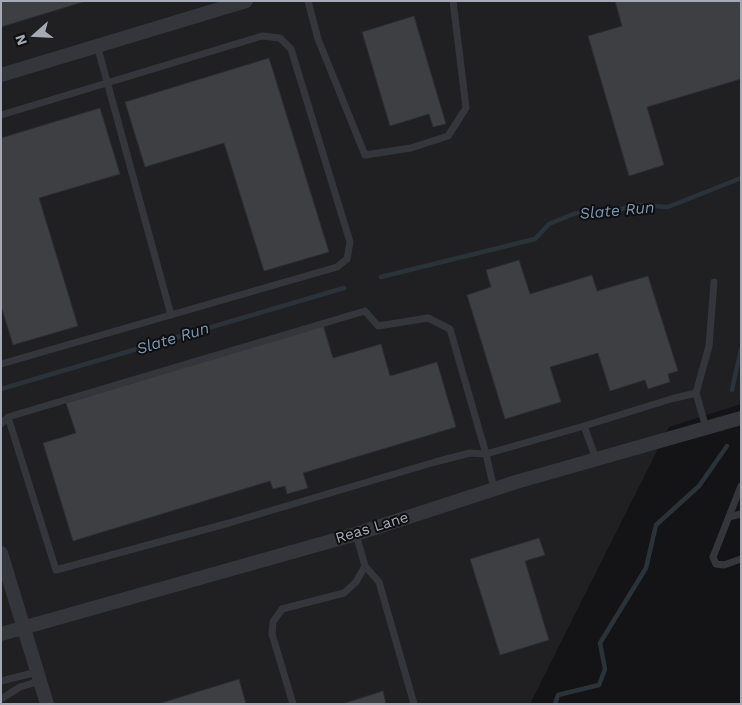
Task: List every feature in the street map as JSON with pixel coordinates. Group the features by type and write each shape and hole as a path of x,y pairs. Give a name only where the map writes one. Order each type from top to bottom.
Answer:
{"street":[{"path":"1,74 222,5 246,1"},
{"name":"Reas Lane","path":"1,634 356,534 494,489 741,418"},
{"path":"1,553 47,704"}],"lane":[{"path":"308,1 318,39 365,155 411,148 448,136 466,108 453,1"},
{"path":"1,115 262,36 280,38 291,49 350,242 347,259 337,266 1,364"},
{"path":"97,45 171,315"},
{"path":"706,428 696,393 710,346 714,282"},
{"path":"1,424 8,417 365,311 378,326 428,318 450,329 486,454 494,489"},
{"path":"8,417 56,570 85,564 435,462 470,453 486,454 696,393"},
{"path":"584,426 596,459"},
{"path":"741,486 713,557 716,564 724,565 741,559"},
{"path":"729,517 741,514"},
{"path":"356,534 365,566 379,582 414,704"},
{"path":"293,704 272,634 273,622 282,609 344,593 356,582 365,566"},
{"path":"1,681 38,677"},
{"path":"1,699 38,677"}],"shaded area":[{"path":"1,1 741,1 741,404 669,427 530,704 1,704"}],"building":[{"path":"1,1 86,1 1,27"},
{"path":"615,1 741,1 741,79 647,107 664,165 629,176 588,36 622,26"},
{"path":"414,16 446,124 433,127 429,114 390,126 362,32"},
{"path":"269,58 329,252 264,271 224,143 145,167 125,102"},
{"path":"100,108 120,174 39,198 78,326 13,345 1,306 1,138"},
{"path":"519,260 530,294 592,275 597,291 648,276 678,371 668,374 670,382 648,389 645,380 610,391 598,353 550,367 561,402 505,419 467,295 491,287 486,270"},
{"path":"323,325 333,358 381,344 390,376 437,362 456,427 303,473 308,488 287,494 285,486 273,489 270,481 73,541 43,443 76,433 66,403"},
{"path":"539,538 545,555 525,561 549,640 500,655 470,559"},
{"path":"239,679 246,704 158,704"},
{"path":"383,691 386,704 342,704"}],"waterway":[{"name":"Slate Run","path":"381,277 535,239 549,224 576,213 595,215 639,205 668,207 741,178"},
{"name":"Slate Run","path":"1,389 344,288"},
{"path":"732,390 741,349"},
{"path":"555,704 558,695 599,685 605,669 600,643 646,568 656,525 699,486 727,446"}]}
